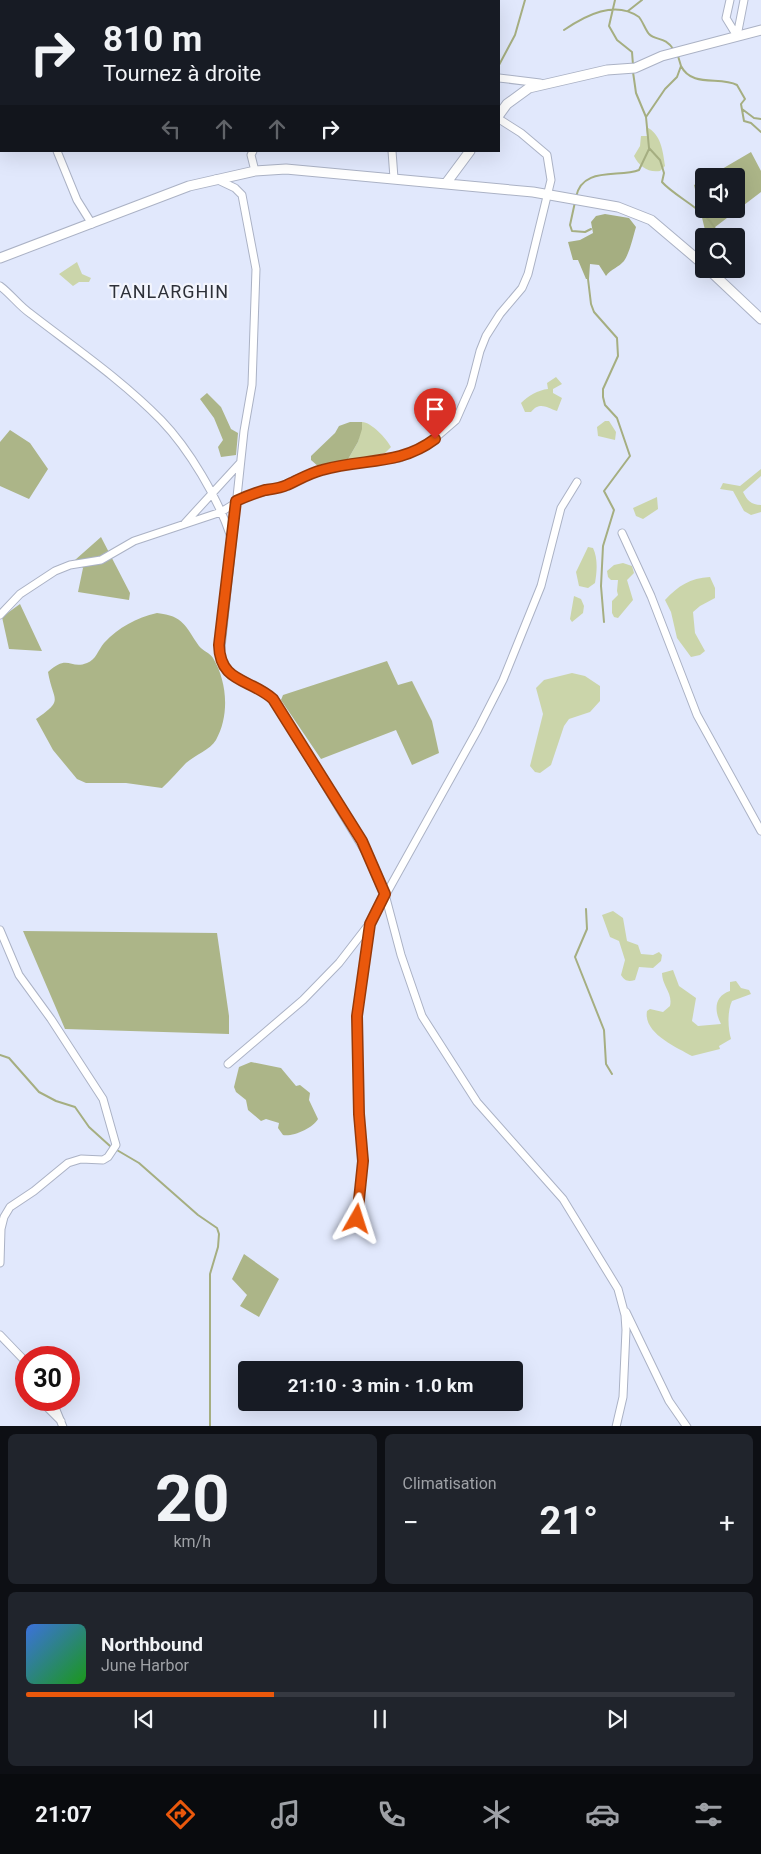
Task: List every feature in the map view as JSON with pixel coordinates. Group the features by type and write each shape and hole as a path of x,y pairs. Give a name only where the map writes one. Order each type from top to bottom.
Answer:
{"street":[{"path":"730,0 726,18 738,36"},
{"path":"738,36 744,0"},
{"path":"500,113 519,94 546,83 607,70 635,68 662,56 761,30"},
{"path":"500,78 520,82 546,83"},
{"path":"0,615 20,594 55,571 70,565 101,560 134,541 221,512 236,501 263,491 287,486 294,480 321,470 352,463 400,458 416,452 444,432 456,420 462,408 486,336 500,314 522,288 528,274 546,193 551,180 547,155 521,133 500,120"},
{"path":"58,152 77,200 92,224"},
{"path":"252,152 255,171"},
{"path":"392,152 394,178"},
{"path":"447,182 469,152"},
{"path":"0,258 189,186 255,171 286,169 447,182 546,193 618,207 646,216 670,234 695,257"},
{"path":"216,179 235,188 242,194 256,269 252,385 240,463 219,645 222,665 226,671 266,692 273,699 362,841 385,894 401,955 422,1016 477,1102 563,1199 618,1289 624,1308 669,1401 687,1426"},
{"path":"718,278 761,319"},
{"path":"0,286 28,313 78,349 162,421 186,453 212,495 232,539"},
{"path":"182,525 240,463"},
{"path":"228,1064 303,1000 340,963 370,924 478,729 503,680 541,586 562,508 577,482"},
{"path":"622,533 651,596 696,715 761,831"},
{"path":"357,1219 363,1161 359,1114 357,1016 370,924"},
{"path":"0,930 19,975 51,1019 103,1099 116,1145 108,1157 103,1160 81,1159 68,1163 10,1208 4,1217 1,1229 0,1263"},
{"path":"616,1426 623,1397 626,1330 624,1308"},
{"path":"0,1335 15,1351"},
{"path":"50,1411 62,1424"},
{"path":"57,1411 62,1424"}],"shaded area":[{"path":"646,127 655,134 660,144 665,166 660,171 644,168 634,156 640,146 641,136 647,136"},
{"path":"751,152 761,171 761,192 745,204 745,168 724,168"},
{"path":"605,214 629,218 636,227 624,261 606,276 599,265 590,264 589,279 586,279 578,260 573,260 568,242 580,240 593,233 591,222 596,216"},
{"path":"702,218 727,218 714,228 705,228"},
{"path":"77,262 82,274 91,278 89,282 79,282 73,286 59,274"},
{"path":"556,377 562,384 553,389 553,393 562,398 557,411 541,406 531,412 525,412 521,403 533,394 548,389 547,383"},
{"path":"207,393 221,407 231,429 238,433 236,455 221,457 218,447 223,440 214,418 200,399"},
{"path":"605,421 609,421 616,432 615,440 598,436 597,427"},
{"path":"350,422 362,422 362,429 358,442 347,461 319,467 311,460 311,456 335,433 339,426"},
{"path":"362,422 370,425 391,447 385,453 347,461 358,442"},
{"path":"10,430 30,443 48,469 29,499 0,486 0,442"},
{"path":"761,469 761,476 743,492 750,502 761,505 761,512 751,515 744,511 733,491 720,489 723,483 740,486"},
{"path":"657,497 658,509 643,519 636,516 633,508"},
{"path":"101,537 130,593 129,600 78,592 83,568 75,560"},
{"path":"588,547 593,548 597,565 595,583 588,588 579,586 576,572"},
{"path":"623,563 632,566 634,573 627,580 633,600 618,618 614,617 612,613 612,601 618,595 618,580 611,580 608,577 607,571 614,565"},
{"path":"710,577 715,588 715,598 693,612 695,633 705,651 700,655 691,657 677,638 671,612 665,600 685,584 696,579"},
{"path":"574,596 581,599 584,606 583,613 572,622 570,619"},
{"path":"20,604 42,651 9,649 2,617"},
{"path":"157,613 166,614 183,623 199,646 212,656 218,667 224,687 225,709 216,740 210,747 186,763 162,788 126,783 86,783 77,779 53,750 36,719 54,703 55,699 48,672 60,664 81,665 90,662 104,643 116,632 135,620"},
{"path":"387,661 398,685 412,681 432,721 439,753 412,765 396,730 321,759 281,700 283,695"},
{"path":"572,673 585,676 600,686 600,701 590,712 569,719 564,726 551,765 540,773 535,772 530,766 543,714 536,688 544,680"},
{"path":"613,911 623,918 627,941 638,945 641,954 653,955 659,952 662,955 661,961 653,968 639,967 635,980 624,979 621,975 625,960 619,941 610,937 602,915"},
{"path":"23,931 217,933 229,1016 229,1034 65,1029"},
{"path":"673,970 679,986 696,998 692,1021 698,1026 721,1024 717,1014 717,1004 721,996 730,991 730,982 736,981 741,988 749,990 751,994 732,1001 728,1020 731,1039 719,1046 720,1049 692,1056 670,1044 655,1033 650,1026 647,1019 647,1011 650,1009 663,1012 670,1006 671,1001 662,978 662,973"},
{"path":"251,1062 281,1068 296,1086 300,1085 310,1093 309,1100 318,1119 307,1129 283,1135 278,1128 279,1123 266,1119 261,1121 248,1110 246,1100 236,1092 234,1087 239,1067"},
{"path":"244,1254 279,1279 259,1317 240,1306 247,1295 232,1279"}],"waterway":[{"path":"500,63 515,35 525,0"},
{"path":"615,0 609,26 617,40 632,52 633,65"},
{"path":"628,11 642,0"},
{"path":"564,30 591,15 611,10 620,10 630,12 639,17 649,34 664,41 674,50"},
{"path":"678,56 681,66 677,77 665,89 646,117 649,148 660,160 664,173 662,182 703,214 715,228"},
{"path":"681,66 692,77 737,85 745,99 741,104 744,121 751,123 761,132"},
{"path":"633,72 636,93 646,117"},
{"path":"742,109 754,118 761,119"},
{"path":"576,197 580,187 593,177 639,170 649,149"},
{"path":"575,202 570,225 572,231 585,232 591,229"},
{"path":"588,279 591,304 594,312 617,338 618,356 603,389 603,397 605,405 617,418 630,456 604,491 614,510 603,546 601,586 604,622"},
{"path":"586,909 587,929 575,957 604,1030 606,1064 612,1074"},
{"path":"0,1055 9,1058 39,1092 56,1101 75,1107 89,1127 110,1146 139,1163 198,1215 217,1228 219,1234 218,1247 210,1274 210,1426"}],"district":[{"name":"TANLARGHIN","path":"169,292"}],"route":[{"path":"357,1219 363,1161 359,1114 357,1016 370,924 385,894 362,841 273,699 266,692 226,671 222,665 219,645 236,501 263,491 287,486 294,480 321,470 352,463 400,458 416,452 435,439"}]}
